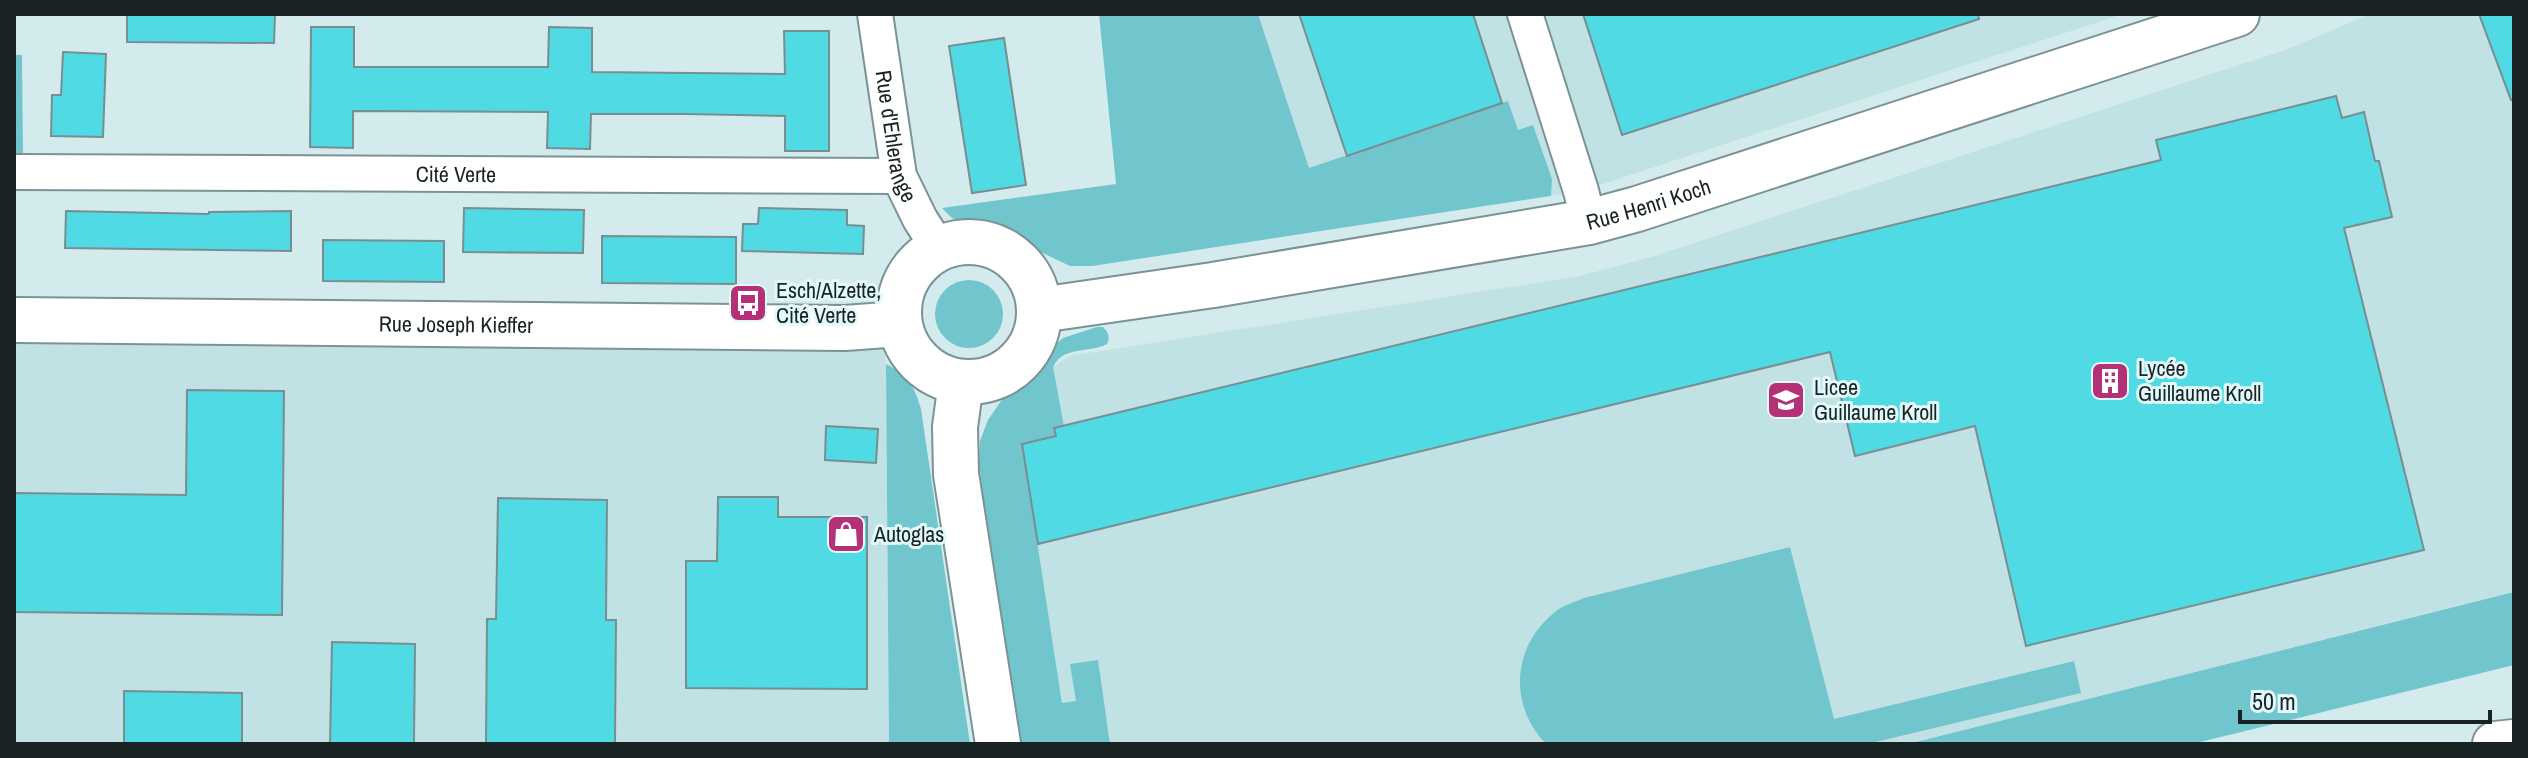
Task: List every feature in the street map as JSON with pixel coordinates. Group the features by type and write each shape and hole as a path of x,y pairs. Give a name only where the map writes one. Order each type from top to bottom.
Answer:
{"main road":[{"name":"Rue Henri Koch","path":"1040,310 1213,285 1589,222 2237,14"},
{"path":"961,242 984,244 1006,252 1023,267 1035,287 1040,310 1036,334 1025,356 1007,372 985,381 961,382 939,376 920,363 907,346 899,324 899,301 906,280 920,262 939,249 961,242"},
{"name":"Rue Joseph Kieffer","path":"14,320 845,328 899,324"},
{"path":"961,382 955,427 956,474 998,744"},
{"path":"2495,744 2514,742"}],"street":[{"name":"Rue d'Ehlerange","path":"875,14 899,176 939,249"},
{"path":"1525,14 1589,222"},
{"name":"Cité Verte","path":"14,172 899,176"}],"shaded area":[{"path":"1099,14 1258,14 1309,168 1508,101 1518,130 1533,125 1552,179 1551,196 1092,266 1070,266 990,228 968,225 952,218 942,208 1116,184"},
{"path":"1258,14 2123,14 1581,191 1551,196 1551,179 1533,125 1518,130 1347,156 1309,168"},
{"name":"Licee Guillaume Kroll","path":"2371,14 2514,14 2514,592 1908,744 1110,744 1097,660 1076,702 1062,703 1022,444 1055,436 1054,428 1064,426 1052,374 1053,367 1069,356 1580,276 1654,256 2285,50"},
{"path":"14,55 22,55 23,155 14,155"},
{"path":"969,280 993,290 1003,314 993,338 969,348 945,338 935,314 945,290"},
{"path":"14,320 880,326 886,364 889,744 14,744"},
{"path":"1097,327 1107,331 1107,344 1070,353 1053,367 1064,426 1054,429 1056,436 1022,444 1062,703 1076,701 1070,664 1098,660 1110,744 1019,744 992,567 979,463 980,441 988,420 1001,401 1036,371 1051,348 1063,338"},
{"path":"886,364 909,382 921,409 970,744 889,744"},
{"path":"1790,547 1834,719 2074,661 2081,693 1867,744 1546,744 1534,729 1525,712 1521,694 1523,658 1530,641 1558,610 1584,598"},
{"path":"2514,592 2514,665 2192,744 1908,744"}],"building":[{"path":"127,14 275,14 274,43 127,42"},
{"path":"1299,14 1473,14 1502,103 1347,156"},
{"path":"1583,14 1978,14 1979,19 1622,135"},
{"path":"2479,14 2514,14 2514,100 2511,100"},
{"path":"311,27 354,27 354,67 548,67 549,27 592,28 592,72 785,74 784,31 829,31 829,151 785,151 785,116 686,114 591,114 590,149 547,148 548,112 353,111 353,148 310,147"},
{"path":"1004,38 1026,185 972,193 949,46"},
{"path":"63,52 106,54 103,137 51,136 52,95 61,95"},
{"name":"Lycée Guillaume Kroll","path":"2336,96 2342,118 2364,112 2392,217 2344,228 2424,550 2026,646 1975,426 1855,456 1830,352 1038,544 1022,444 1056,436 1054,428 2161,160 2156,140"},
{"path":"464,208 584,210 583,253 463,252"},
{"path":"759,208 847,210 847,225 864,226 863,254 742,251 743,224 758,224"},
{"path":"66,211 209,214 291,211 291,251 65,248"},
{"path":"602,236 736,237 736,284 602,283"},
{"path":"323,240 444,241 444,282 323,281"},
{"path":"187,390 284,391 282,615 14,612 14,493 186,495"},
{"path":"826,426 878,429 876,463 825,460"},
{"path":"718,497 778,497 778,517 867,517 867,689 686,688 686,561 717,561"},
{"path":"498,498 607,500 606,620 616,620 615,744 486,744 487,619 496,619"},
{"path":"332,642 415,644 414,744 330,744"},
{"path":"124,691 242,693 242,744 124,744"}],"place":[{"name":"Esch/Alzette, Cité Verte","path":"748,303"},
{"name":"Lycée Guillaume Kroll","path":"2110,381"},
{"name":"Licee Guillaume Kroll","path":"1786,400"},
{"name":"Autoglas","path":"846,534"}]}
